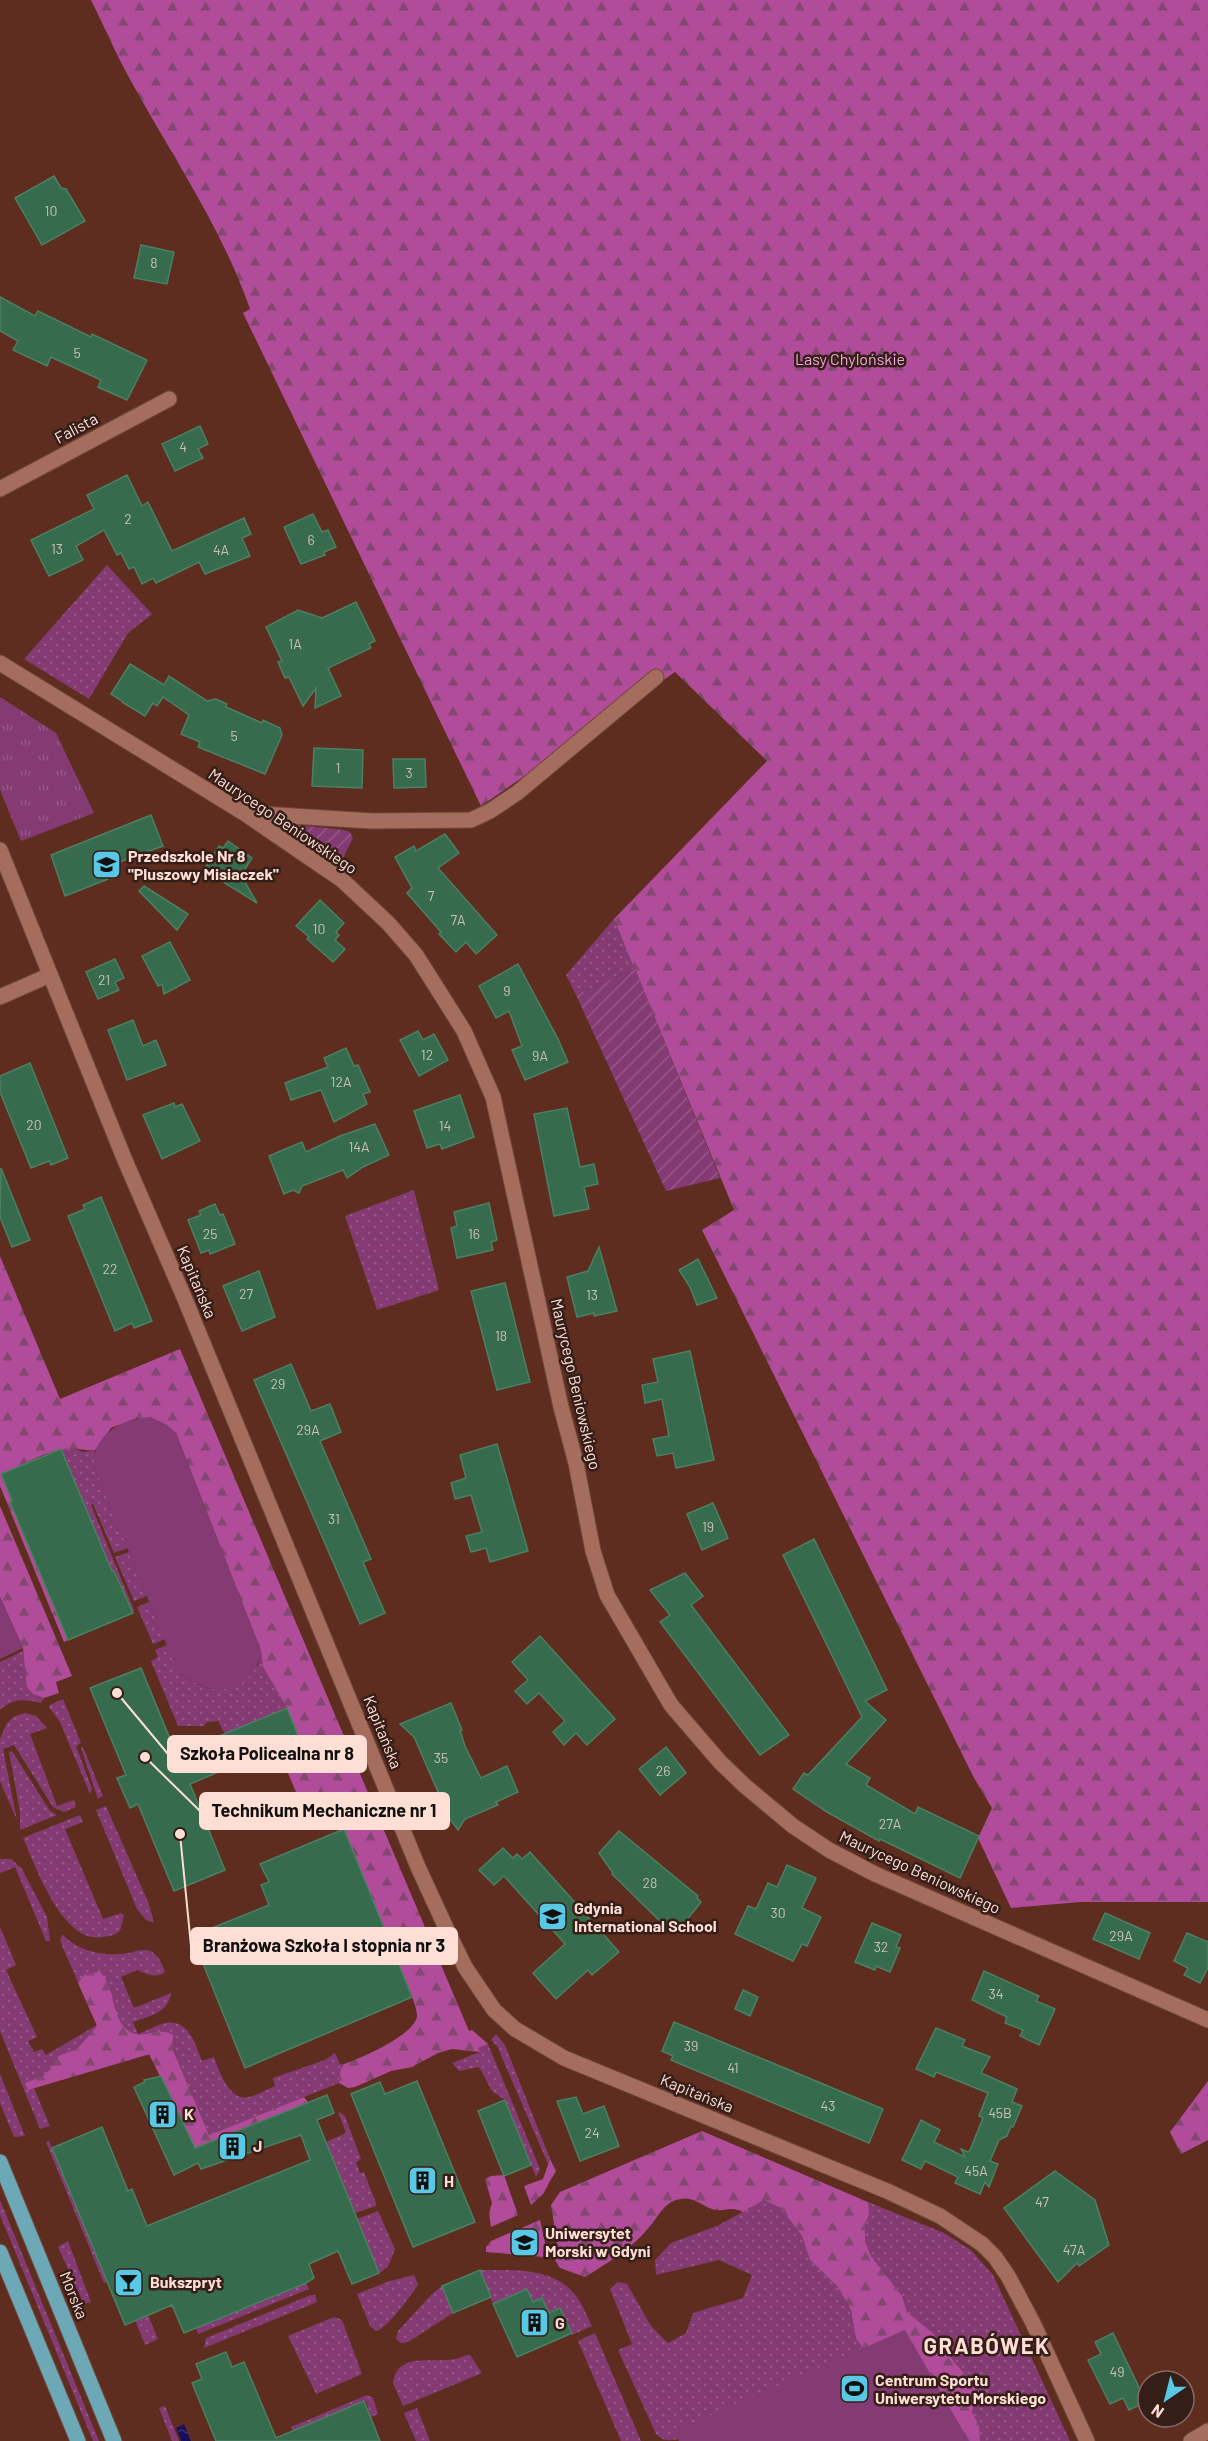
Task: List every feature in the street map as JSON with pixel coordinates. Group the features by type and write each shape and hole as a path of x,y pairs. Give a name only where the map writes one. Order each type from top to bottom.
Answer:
{"main road":[{"name":"Morska","path":"0,2162 114,2441"},
{"path":"0,2252 78,2441"}],"street":[{"name":"Falista","path":"0,489 169,399"},
{"name":"Maurycego Beniowskiego","path":"0,663 244,813 342,880 388,923 416,955 465,1031 484,1072 500,1122 561,1407 576,1463 593,1551 607,1595 671,1705 714,1755 745,1786 793,1826 829,1850 875,1874 1208,2020"},
{"path":"244,813 372,821 471,820 490,812 517,793 656,677"},
{"name":"Kapitańska","path":"0,850 418,1867 465,1967 494,2010 515,2029 564,2058 887,2191 940,2216 974,2238 995,2257 1008,2276 1033,2323 1087,2441"},
{"path":"0,997 50,975"},
{"path":"1191,2441 1208,2431"}],"green space":[{"name":"Lasy Chylońskie","path":"91,0 1208,0 1208,1902 1080,1902 1011,1908 978,1838 992,1808 974,1778 702,1230 734,1210 614,919 767,761 675,672 481,806 243,313 250,309 213,224 118,57"},
{"path":"107,565 152,614 128,633 89,699 24,659"},
{"path":"0,697 56,733 94,813 21,841 0,790"},
{"path":"287,824 344,830 350,832 353,838 342,860 334,861 286,831 284,826"},
{"path":"614,919 635,968 576,995 566,975"},
{"path":"635,968 720,1178 666,1191 576,995"},
{"path":"414,1190 439,1290 377,1310 345,1216"},
{"path":"0,1256 60,1399 180,1349 469,2031 472,2030 488,2044 478,2048 480,2052 452,2049 438,2053 412,2067 391,2071 355,2087 348,2088 339,2083 340,2071 344,2064 398,2038 414,2023 417,2016 416,2009 344,1829 341,1825 312,1830 277,1747 299,1738 287,1708 263,1667 261,1651 176,1433 137,1418 111,1428 95,1450 55,1451 2,1474 11,1503 68,1640 64,1642 0,1486"},
{"path":"151,1417 167,1425 176,1433 261,1651 256,1666 248,1678 226,1689 213,1689 200,1685 176,1668 94,1466 98,1445 111,1430 130,1421"},
{"path":"73,1448 83,1452 95,1450 94,1466 128,1548 114,1553 93,1504 91,1505 134,1610 133,1613 115,1571 112,1571 61,1449"},
{"path":"0,1506 72,1676 56,1682 59,1693 44,1698 33,1694 27,1687 23,1648 0,1597"},
{"path":"129,1552 147,1596 134,1601 115,1557"},
{"path":"0,1597 23,1648 0,1659"},
{"path":"149,1602 165,1639 153,1644 137,1607"},
{"path":"167,1645 184,1675 196,1683 214,1689 258,1665 261,1651 263,1667 287,1708 225,1734 218,1721 207,1722 204,1726 178,1726 151,1661 158,1657 155,1650"},
{"path":"23,1651 33,1694 44,1698 41,1703 14,1701 0,1710 0,1662"},
{"path":"63,1699 81,1743 76,1746 92,1789 90,1794 60,1722 49,1707"},
{"path":"25,1713 36,1716 47,1728 30,1734 57,1806 74,1800 76,1807 64,1812 53,1807 14,1745 3,1749 17,1820 0,1781 0,1739 7,1723 13,1717"},
{"path":"83,1747 103,1796 98,1799 81,1748"},
{"path":"12,1751 50,1811 57,1815 20,1830 20,1812 9,1752"},
{"path":"106,1806 149,1904 154,1923 146,1920 137,1909 96,1810"},
{"path":"80,1815 83,1822 65,1829 103,1919 121,1913 124,1915 120,1931 110,1936 89,1936 75,1929 64,1917 43,1884 23,1838"},
{"path":"0,1859 11,1859 22,1869 47,1917 50,1941 46,1941 15,1867 0,1873"},
{"path":"0,1927 16,1965 6,1970 37,2037 28,2041 34,2052 42,2049 46,2055 97,2025 62,1946 60,1939 63,1935 77,1946 102,1954 144,1950 154,1954 160,1960 165,1972 155,1975 137,1970 121,1977 134,2008 171,1993 162,2009 133,2022 138,2034 165,2023 180,2025 194,2040 202,2061 214,2057 226,2084 236,2095 249,2097 256,2095 275,2086 273,2078 325,2060 335,2053 340,2064 344,2064 340,2071 339,2083 209,2135 172,2048 34,2088 50,2126 40,2129 0,2031"},
{"path":"100,1972 109,1987 120,2021 125,2028 132,2033 142,2035 163,2032 173,2035 172,2048 209,2135 304,2097 310,2105 284,2116 282,2113 195,2148 149,2054 28,2090 25,2083 43,2076 51,2069 59,2056 78,2048 97,2026 78,1983 85,1974"},
{"path":"496,2034 505,2045 550,2159 548,2164 497,2046 491,2040"},
{"path":"488,2044 540,2169 536,2177 505,2100 492,2091 479,2067 459,2071 452,2063 480,2052 478,2048"},
{"path":"0,2074 25,2136 14,2137 0,2103"},
{"path":"1208,2081 1208,2140 1181,2154 1170,2132"},
{"path":"338,2111 345,2116 361,2159 356,2162 360,2173 364,2172 376,2203 376,2206 355,2213 326,2142 346,2133"},
{"path":"702,2131 868,2202 869,2215 865,2223 865,2241 871,2256 902,2296 907,2312 933,2333 975,2385 975,2402 972,2412 979,2425 980,2441 902,2441 886,2367 863,2348 856,2339 851,2310 838,2287 810,2260 802,2236 781,2208 764,2200 743,2212 732,2209 716,2210 691,2199 675,2200 663,2209 629,2248 585,2277 560,2268 555,2260 557,2243 551,2205 560,2192"},
{"path":"49,2141 107,2282 104,2283 46,2142"},
{"path":"550,2159 556,2171 543,2194 531,2205 524,2186 543,2179"},
{"path":"504,2175 518,2215 491,2227 489,2213 492,2203 485,2179"},
{"path":"0,2200 99,2441 93,2441 0,2215"},
{"path":"764,2200 782,2208 802,2236 810,2260 838,2287 851,2310 856,2339 863,2348 819,2382 678,2439 663,2439 656,2434 618,2350 632,2344 610,2289 618,2282 627,2284 651,2326 668,2343 686,2333 693,2313 743,2298 752,2275 719,2260 656,2275 655,2260 671,2243 719,2225"},
{"path":"868,2202 944,2233 971,2250 993,2275 1070,2441 980,2441 979,2425 972,2412 975,2402 975,2385 933,2333 907,2312 902,2296 871,2256 865,2241"},
{"path":"378,2211 395,2249 388,2267 379,2273 357,2219"},
{"path":"540,2220 545,2242 543,2257 486,2252 486,2247 491,2241"},
{"path":"68,2241 91,2302 84,2304 58,2247"},
{"path":"480,2270 532,2272 556,2280 576,2296 592,2326 572,2335 560,2308 549,2313 542,2298 533,2302 527,2290 493,2304"},
{"path":"414,2275 418,2285 392,2318 376,2331 370,2326 357,2294 390,2281"},
{"path":"306,2283 309,2289 198,2334 196,2328"},
{"path":"442,2286 453,2313 408,2342 401,2343 396,2339 398,2331"},
{"path":"315,2295 317,2302 204,2348 206,2338"},
{"path":"148,2315 158,2339 145,2345 135,2320"},
{"path":"334,2317 342,2320 362,2374 316,2394 288,2336"},
{"name":"Centrum Sportu Uniwersytetu Morskiego","path":"905,2330 969,2441 679,2441 674,2431"},
{"path":"595,2333 641,2441 621,2441 578,2341"},
{"path":"470,2355 482,2373 403,2406 393,2383 400,2367 414,2361 451,2360"},
{"path":"367,2395 373,2398 378,2414 371,2417 366,2401 293,2431 291,2427"},
{"path":"165,2406 179,2441 172,2441 159,2408"},
{"path":"417,2408 430,2441 416,2441 404,2413"}],"water":[{"path":"184,2424 191,2441 181,2441 176,2428"}],"building":[{"path":"54,176 61,188 66,189 85,221 42,245 15,198"},
{"path":"141,245 174,252 167,284 134,278"},
{"path":"0,297 35,316 38,311 91,337 92,334 147,360 127,400 98,387 101,380 51,357 47,366 13,350 18,341 0,331"},
{"path":"200,426 208,444 198,449 203,458 175,471 162,444"},
{"path":"127,475 142,506 148,502 172,551 244,518 251,534 242,538 250,556 205,574 199,562 156,583 153,578 142,584 134,567 129,569 121,553 117,555 104,530 76,546 83,560 49,576 31,540 94,509 87,495"},
{"path":"313,514 322,532 328,530 336,547 324,552 325,555 301,564 284,527"},
{"path":"356,602 375,641 369,644 371,648 328,668 341,696 315,708 316,688 303,706 289,677 285,678 278,662 282,661 266,627 298,610 322,618"},
{"path":"130,664 164,685 169,676 207,701 216,699 227,704 226,707 262,723 263,720 280,728 282,735 265,774 198,747 200,742 181,734 189,715 163,697 157,706 153,703 145,716 111,694"},
{"path":"314,748 363,750 362,788 312,786"},
{"path":"393,759 425,759 426,787 394,788"},
{"path":"151,815 163,846 103,868 108,879 65,896 51,855"},
{"path":"445,834 459,853 438,868 497,935 476,954 466,942 456,952 439,934 441,932 407,893 412,888 395,857 414,846 416,851"},
{"path":"228,841 252,858 241,875 257,903 204,870 219,846 223,848"},
{"path":"144,886 188,914 177,930 139,891"},
{"path":"320,900 344,923 336,932 339,935 335,940 345,949 333,962 296,926"},
{"path":"170,942 190,980 164,994 162,984 158,986 142,956"},
{"path":"115,959 124,978 115,982 119,990 98,999 86,972"},
{"path":"518,964 568,1062 525,1080 512,1050 522,1046 509,1011 496,1018 479,986"},
{"path":"133,1020 143,1046 156,1040 166,1065 127,1080 108,1030"},
{"path":"418,1031 423,1040 434,1034 448,1060 419,1076 400,1040"},
{"path":"346,1048 354,1066 358,1065 370,1092 363,1094 367,1104 334,1122 321,1090 291,1100 285,1083 328,1067 324,1058"},
{"path":"30,1063 68,1158 51,1165 49,1161 31,1168 0,1092 0,1076"},
{"path":"460,1095 474,1137 442,1149 440,1144 427,1148 414,1111"},
{"path":"174,1103 175,1107 182,1104 200,1141 162,1159 143,1115"},
{"path":"567,1108 580,1167 594,1164 598,1184 584,1187 589,1209 554,1216 534,1114"},
{"path":"375,1124 389,1155 363,1167 347,1178 343,1170 302,1186 299,1193 293,1190 284,1194 269,1156 302,1142 306,1152 340,1136"},
{"path":"1,1168 30,1240 12,1247 0,1217"},
{"path":"101,1197 152,1321 134,1328 132,1323 115,1331 68,1216 85,1209 83,1205"},
{"path":"489,1203 497,1240 491,1242 493,1250 457,1258 451,1228 457,1226 454,1212"},
{"path":"215,1204 220,1215 223,1214 235,1244 210,1254 209,1250 201,1253 188,1220 201,1215 199,1211"},
{"path":"599,1247 617,1311 577,1317 567,1277 588,1271"},
{"path":"698,1259 717,1298 697,1305 690,1287 679,1270"},
{"path":"259,1271 275,1317 242,1331 223,1286"},
{"path":"505,1283 530,1382 497,1390 471,1291"},
{"path":"690,1351 714,1460 676,1468 673,1453 657,1456 653,1439 669,1436 662,1399 645,1403 642,1385 658,1382 653,1359"},
{"path":"291,1364 311,1411 330,1404 341,1432 320,1441 371,1559 363,1562 385,1613 360,1624 254,1380"},
{"path":"497,1444 528,1551 490,1562 486,1548 471,1552 466,1536 482,1532 471,1495 455,1499 451,1483 466,1478 460,1455"},
{"path":"61,1449 112,1571 133,1613 68,1640 10,1502 12,1501 1,1474"},
{"path":"713,1503 728,1538 702,1550 687,1514"},
{"path":"814,1539 887,1690 865,1701 886,1720 846,1764 870,1778 866,1785 915,1814 918,1807 979,1836 960,1878 880,1839 879,1841 827,1812 793,1789 804,1773 808,1775 862,1717 783,1555"},
{"path":"685,1573 703,1596 691,1605 789,1735 760,1755 660,1622 670,1615 650,1590"},
{"path":"540,1636 615,1719 587,1745 576,1733 564,1745 553,1732 565,1721 539,1693 527,1704 515,1691 528,1680 512,1662"},
{"path":"141,1668 173,1746 182,1742 186,1750 287,1708 299,1738 190,1784 225,1870 174,1891 138,1804 130,1808 117,1778 126,1775 90,1688"},
{"path":"451,1703 462,1730 460,1730 465,1746 481,1778 507,1766 518,1792 496,1802 498,1805 465,1819 458,1830 450,1819 414,1737 400,1724"},
{"path":"666,1747 686,1773 660,1795 639,1769"},
{"path":"344,1829 412,1997 245,2068 192,1936 269,1905 261,1885 269,1882 260,1864"},
{"path":"619,1831 698,1896 701,1902 682,1926 680,1925 672,1933 612,1874 599,1853"},
{"path":"503,1848 513,1858 517,1854 522,1859 530,1852 619,1952 592,1975 588,1970 556,1999 533,1973 565,1944 504,1876 494,1885 479,1870"},
{"path":"787,1865 816,1878 802,1908 821,1917 807,1946 802,1944 793,1961 735,1934 748,1906 756,1909 768,1883 777,1887"},
{"path":"1105,1913 1150,1933 1139,1959 1093,1939"},
{"path":"872,1923 901,1935 896,1947 900,1948 890,1972 876,1966 875,1970 855,1962"},
{"path":"1187,1933 1208,1942 1208,1968 1200,1983 1184,1975 1188,1968 1174,1961"},
{"path":"984,1971 1039,1996 1036,2001 1055,2009 1039,2045 1020,2036 1023,2030 1005,2023 1007,2017 972,2000"},
{"path":"743,1990 758,1997 750,2016 735,2009"},
{"path":"674,2022 883,2109 869,2143 671,2060 673,2056 662,2051"},
{"path":"936,2028 965,2040 962,2046 990,2057 981,2073 1017,2089 1012,2102 1022,2106 1007,2136 999,2140 990,2161 998,2164 989,2187 985,2182 980,2194 955,2183 958,2177 925,2161 921,2169 902,2160 921,2120 940,2130 934,2142 965,2157 961,2149 968,2152 970,2150 983,2118 979,2116 988,2093 936,2072 934,2077 916,2069"},
{"path":"161,2076 195,2148 327,2095 334,2113 317,2120 379,2273 352,2284 338,2251 309,2264 314,2278 306,2283 184,2333 172,2305 125,2325 52,2148 102,2127 128,2191 132,2189 147,2226 310,2160 301,2135 201,2169 198,2163 174,2175 134,2087 145,2082 144,2080"},
{"name":"H","path":"417,2081 475,2222 413,2247 351,2094 380,2082 385,2094"},
{"path":"576,2097 583,2114 604,2106 619,2146 580,2161 557,2101"},
{"path":"505,2100 531,2165 504,2176 478,2111"},
{"path":"1055,2171 1095,2200 1109,2245 1079,2266 1077,2263 1058,2282 1004,2208"},
{"path":"480,2270 491,2297 453,2313 442,2286"},
{"name":"G","path":"527,2289 533,2302 542,2298 549,2313 560,2308 572,2333 517,2357 493,2304"},
{"path":"1113,2333 1136,2381 1136,2407 1129,2410 1123,2398 1110,2404 1088,2360 1101,2354 1095,2342"},
{"path":"226,2352 232,2367 244,2362 276,2438 364,2401 380,2441 216,2441 192,2383 202,2379 196,2364"}],"place":[{"name":"Przedszkole Nr 8 \"Pluszowy Misiaczek\"","path":"107,865"},
{"name":"Szkoła Policealna nr 8","path":"117,1693"},
{"name":"Technikum Mechaniczne nr 1","path":"145,1757"},
{"name":"Branżowa Szkoła I stopnia nr 3","path":"180,1834"},
{"name":"Gdynia International School","path":"553,1917"},
{"name":"K","path":"163,2114"},
{"name":"J","path":"232,2146"},
{"name":"H","path":"423,2181"},
{"name":"Uniwersytet Morski w Gdyni","path":"524,2242"},
{"name":"Bukszpryt","path":"129,2282"},
{"name":"G","path":"534,2323"},
{"name":"Centrum Sportu Uniwersytetu Morskiego","path":"854,2389"}],"district":[{"name":"GRABÓWEK","path":"987,2346"}]}
